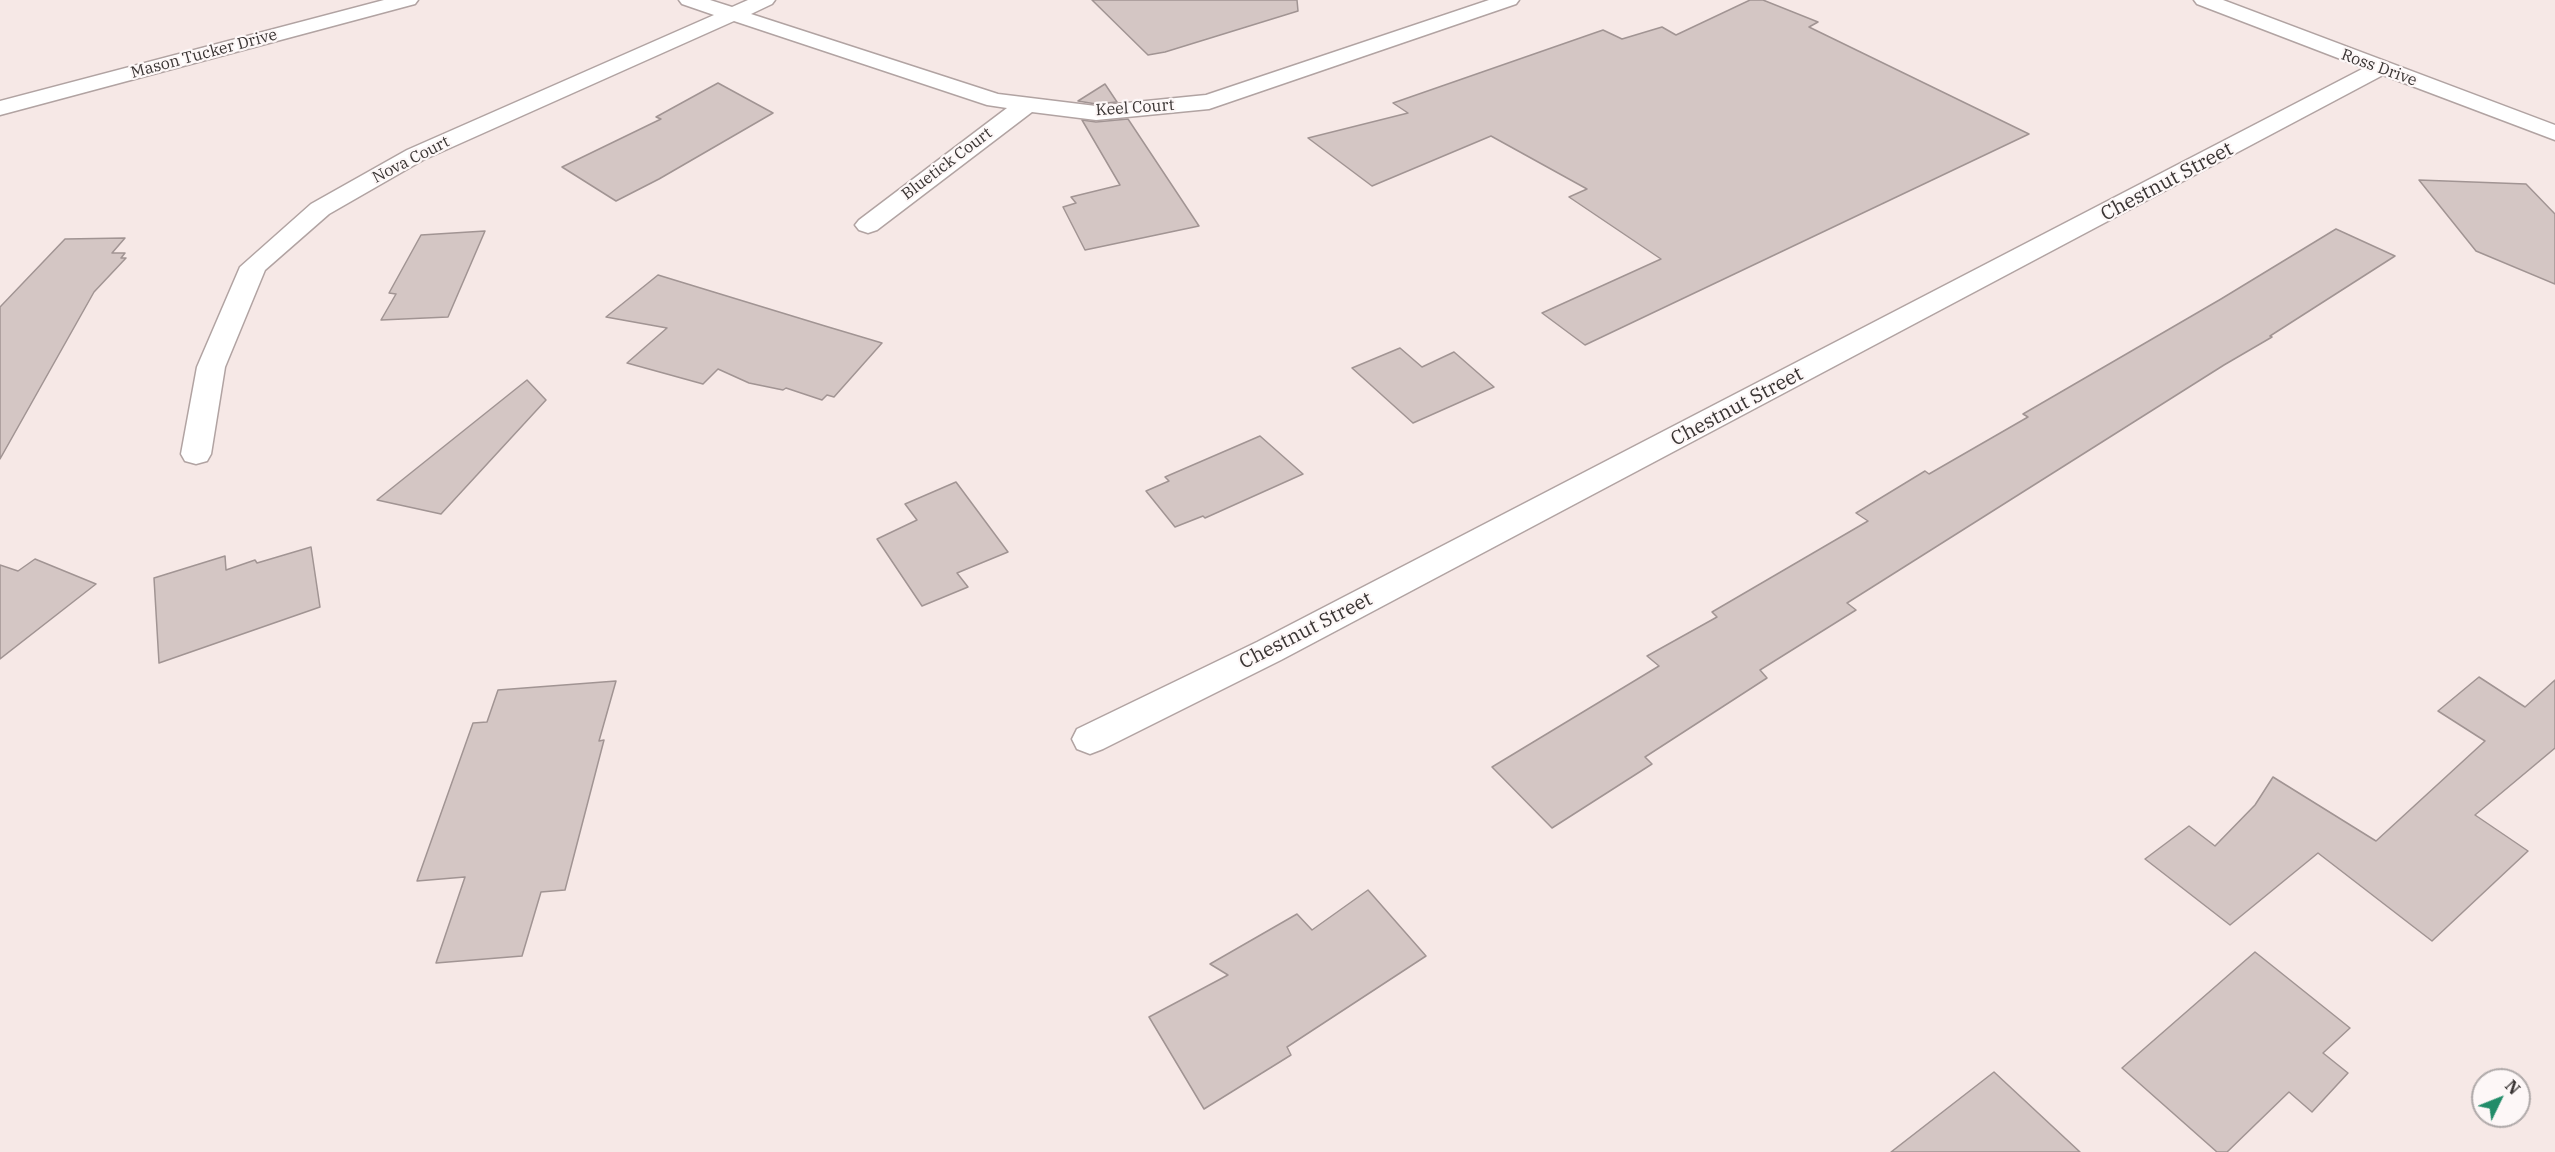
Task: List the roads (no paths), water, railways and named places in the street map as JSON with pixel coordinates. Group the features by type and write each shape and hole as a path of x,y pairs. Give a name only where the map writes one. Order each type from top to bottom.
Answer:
{"street":[{"name":"Mason Tucker Drive","path":"0,108 408,0"},
{"name":"Keel Court","path":"689,0 995,100 1096,113 1209,102 1509,0"},
{"name":"Nova Court","path":"196,454 211,367 253,267 320,209 415,155 765,0"},
{"name":"Ross Drive","path":"2204,0 2555,133"},
{"name":"Chestnut Street","path":"1090,739 1269,651 2243,142 2380,68"},
{"name":"Bluetick Court","path":"868,225 1027,104"}]}
